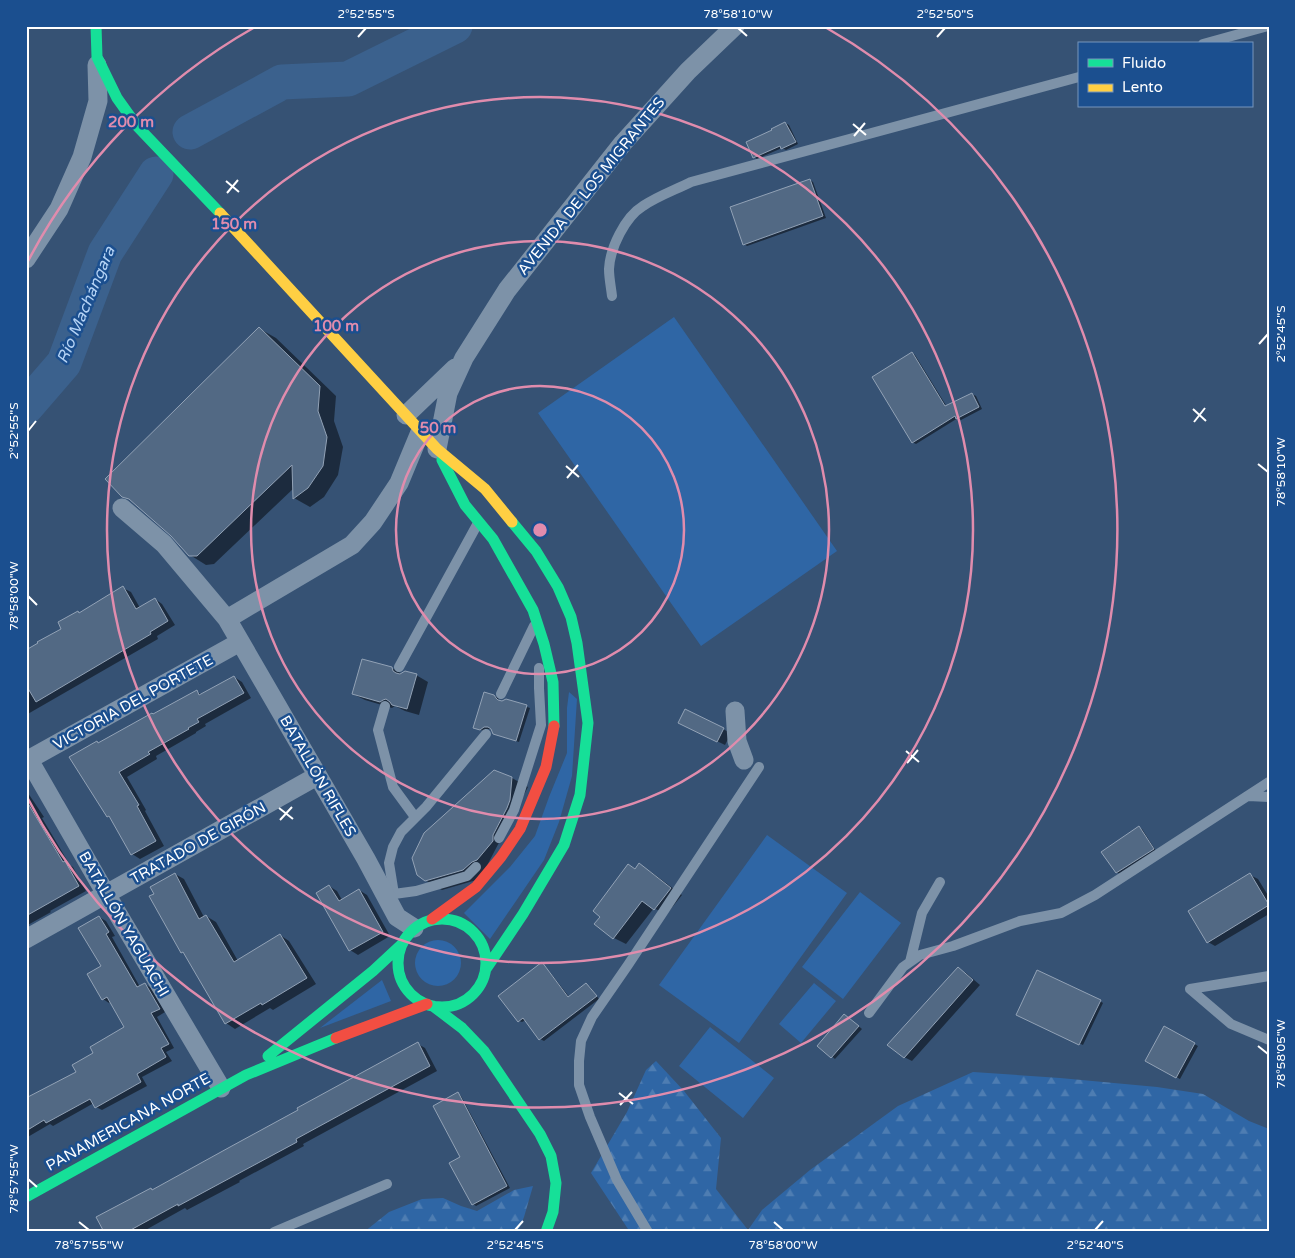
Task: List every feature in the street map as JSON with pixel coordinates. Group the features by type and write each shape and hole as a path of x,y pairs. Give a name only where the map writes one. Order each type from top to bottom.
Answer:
{"main road":[{"name":"PANAMERICANA NORTE","path":"96,26 97,57 117,98 137,126 246,241 437,449 485,489 536,551 558,587 571,617 577,643 588,723 580,795 564,845 523,914 486,969"},
{"name":"PANAMERICANA NORTE","path":"432,919 476,887 501,857 520,829 546,767 554,724 553,682 533,610 493,540 465,505 437,449"},
{"name":"PANAMERICANA NORTE","path":"26,1197 246,1074 351,1032 430,1005 449,1007 459,1004 469,998 482,982 486,969 487,955 482,941 473,930 461,922 446,918 423,922 414,928 401,945 373,971 246,1074"},
{"path":"401,945 398,955 398,969 402,982 410,993 462,1028 484,1051 540,1134 551,1156 556,1182 553,1212 546,1232"},
{"path":"477,1004 482,982"},
{"path":"480,1032 484,1051"}],"street":[{"name":"AVENIDA DE LOS MIGRANTES","path":"464,358 507,290 623,143 688,70 735,26"},
{"path":"26,259 59,209 82,157 98,101 97,57"},
{"path":"406,415 464,358"},
{"path":"437,449 448,393 464,358"},
{"path":"227,619 352,545 373,522 399,483 421,430"},
{"name":"BATALLÓN RIFLES","path":"122,508 164,544 227,619 317,776 390,896 398,917 414,928"},
{"name":"VICTORIA DEL PORTETE","path":"28,760 240,642"},
{"path":"735,710 737,741 752,763"},
{"name":"BATALLÓN YAGUACHI","path":"28,760 221,1088"},
{"name":"TRATADO DE GIRÓN","path":"26,939 317,776"}],"lane":[{"path":"1211,42 1268,26"},
{"path":"612,296 609,268 611,256 615,243 630,217 641,206 691,182 1078,77"},
{"path":"398,666 478,522"},
{"path":"501,694 536,621"},
{"path":"494,846 514,810 541,725 539,664 528,636"},
{"path":"385,706 378,730 393,787 415,817"},
{"path":"483,860 467,876 416,891 390,896 389,863 393,847 401,832 426,807 486,734"},
{"path":"648,1232 617,1180 590,1117 579,1085 580,1041 592,1017 633,957 752,763"},
{"path":"869,1013 903,967 920,955 953,946 1020,921 1061,913 1095,895 1269,782"},
{"path":"1248,796 1269,796"},
{"path":"910,962 922,913 940,882"},
{"path":"1269,976 1190,989 1231,1024 1269,1040"},
{"path":"274,1232 387,1184"}],"green space":[{"path":"674,317 837,551 701,646 538,413"},
{"path":"569,692 577,699 572,776 559,822 544,860 490,939 464,913 510,867 535,836 567,753"},
{"path":"767,835 847,893 739,1043 659,985"},
{"path":"860,892 901,923 843,999 802,967"},
{"path":"443,940 455,946 460,954 460,972 455,980 447,985 433,986 421,980 416,972 415,958 421,946 429,941"},
{"path":"382,980 391,1001 320,1028"},
{"path":"814,983 836,1001 801,1043 779,1024"},
{"path":"710,1027 774,1078 743,1118 679,1066"},
{"path":"656,1061 684,1091 721,1138 716,1189 748,1230 762,1210 810,1170 898,1106 973,1072 1157,1087 1203,1094 1249,1121 1269,1129 1269,1232 630,1232 591,1173 627,1112 646,1070"},
{"path":"533,1186 518,1232 364,1232 389,1212 422,1199 443,1198 477,1211 514,1190"}],"building":[{"path":"785,122 796,142 781,149 780,146 753,158 746,142"},
{"path":"810,179 823,216 743,245 730,207"},
{"path":"259,327 320,386 318,411 327,437 323,466 308,488 293,499 292,465 197,556 189,556 171,536 129,499 122,497 105,479"},
{"path":"912,352 945,406 972,393 979,407 956,419 955,416 912,443 872,377"},
{"path":"123,586 136,609 155,598 168,621 150,632 151,634 36,702 26,685 26,650 61,629 58,622 78,611 79,613"},
{"path":"362,659 392,667 396,673 400,674 405,671 417,674 407,709 392,705 386,699 380,702 352,694"},
{"path":"234,676 244,693 197,719 199,722 189,729 148,752 150,754 119,772 139,805 137,806 156,841 131,855 109,816 107,817 69,757 197,690 199,695"},
{"path":"484,692 494,695 498,700 506,699 527,705 516,741 493,734 488,727 480,730 473,728"},
{"path":"685,709 724,728 717,742 678,723"},
{"path":"494,770 512,777 510,800 493,835 493,841 477,860 463,870 425,881 417,875 412,858 424,833"},
{"path":"26,800 79,886 26,916"},
{"path":"1139,826 1154,849 1116,873 1101,852"},
{"path":"639,863 671,888 654,910 642,901 613,939 594,924 600,917 593,911 628,864 635,869"},
{"path":"175,873 199,919 206,915 234,962 280,934 307,978 262,1005 261,1003 225,1024 183,952 181,953 149,896 154,894 150,887"},
{"path":"1250,873 1269,905 1207,943 1188,911"},
{"path":"329,885 339,901 359,889 383,932 349,951 316,893"},
{"path":"99,916 109,932 106,934 137,987 145,983 160,1009 151,1013 169,1044 161,1048 166,1057 137,1074 141,1082 95,1108 90,1099 46,1123 44,1120 26,1131 26,1098 76,1072 72,1065 93,1053 90,1047 124,1027 107,997 102,1000 87,974 101,966 78,928"},
{"path":"542,962 568,997 586,983 597,996 539,1040 523,1018 518,1022 498,996"},
{"path":"958,967 973,980 904,1058 887,1045"},
{"path":"1037,970 1101,1000 1079,1045 1016,1015"},
{"path":"844,1014 859,1026 831,1058 817,1046"},
{"path":"1164,1026 1195,1043 1176,1078 1145,1061"},
{"path":"418,1042 430,1066 296,1139 297,1142 127,1232 104,1232 96,1217 151,1188 152,1190"},
{"path":"458,1092 507,1186 472,1205 449,1163 460,1157 433,1106"}],"waterway":[{"name":"Río Machángara","path":"190,132 282,82 348,79 455,26"},
{"name":"Río Machángara","path":"26,407 64,363 105,253 156,174"}],"traffic: fast":[{"path":"96,26 97,57 117,98 137,126 220,213"},
{"path":"442,460 465,505 493,539 533,610 553,682 554,726"},
{"path":"486,969 523,914 564,845 580,795 588,723 577,643 571,617 558,587 536,551 512,522"},
{"path":"442,919 459,922 467,926 479,938 483,946 486,963 483,980 479,988 467,1000 459,1004 442,1007 425,1004 417,1000 405,988 401,980 398,963 401,946 405,938 417,926 425,922 442,919"},
{"path":"268,1056 373,971 401,945"},
{"path":"433,1006 462,1028 484,1051 540,1134 551,1156 556,1183 553,1212 546,1232"},
{"path":"26,1197 246,1075 336,1038"}],"traffic: slow":[{"path":"220,213 437,449 485,489 512,522"}],"traffic: jam":[{"path":"432,919 476,887 501,857 520,829 546,767 554,726"},
{"path":"336,1038 427,1004"}]}
